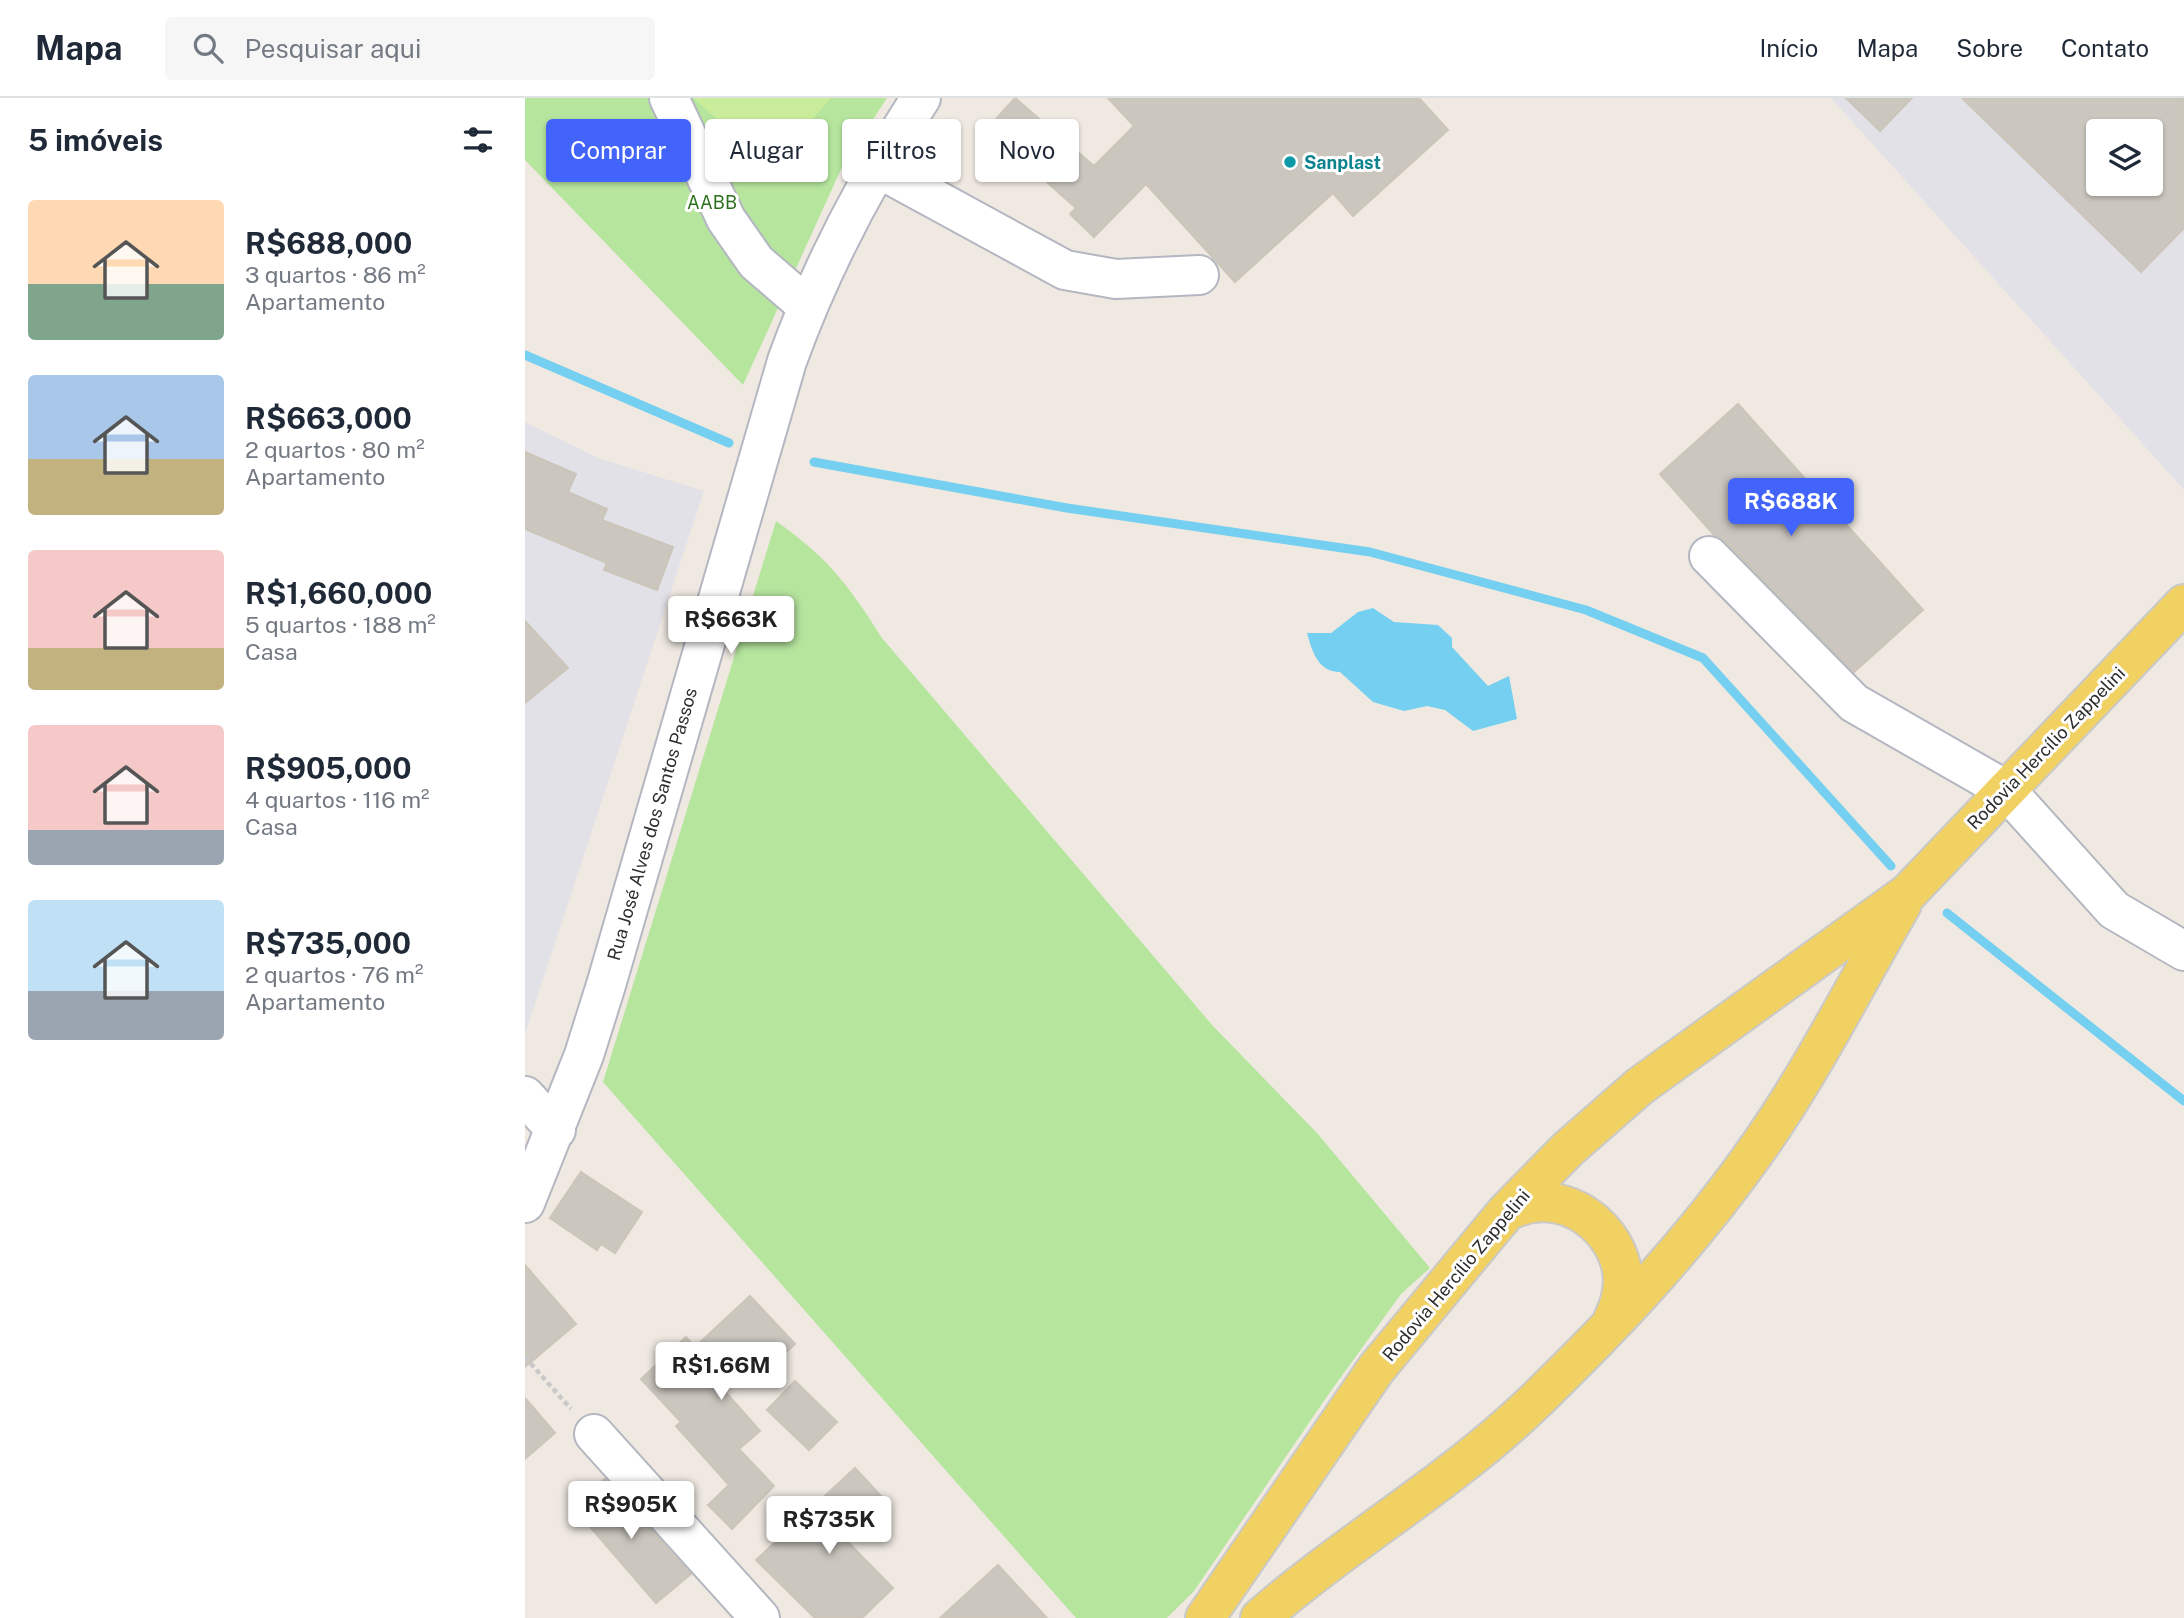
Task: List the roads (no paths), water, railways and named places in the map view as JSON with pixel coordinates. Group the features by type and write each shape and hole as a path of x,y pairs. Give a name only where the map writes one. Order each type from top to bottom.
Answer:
{"main road":[{"name":"Rodovia Hercílio Zappelini","path":"1205,1618 1376,1369 1507,1211 1568,1149 1640,1086 1908,893 2184,604"},
{"name":"Rodovia Hercílio Zappelini","path":"1260,1618 1439,1481 1528,1407 1674,1256 1760,1145 1908,893"},
{"path":"1507,1211 1535,1202 1564,1205 1590,1217 1610,1239 1622,1266 1622,1295 1612,1322"}],"street":[{"path":"669,98 726,219 755,262 807,306"},
{"name":"Rua José Alves dos Santos Passos","path":"907,119 921,98"},
{"name":"Rua José Alves dos Santos Passos","path":"525,1203 556,1129 606,985 766,426 807,306 869,182"},
{"path":"904,182 1066,270 1116,279 1199,275"},
{"path":"1709,556 1854,703 2006,790 2114,910 2184,951"},
{"path":"525,1097 556,1129"},
{"path":"594,1434 760,1618"}],"water":[{"path":"1373,608 1394,622 1438,625 1452,638 1452,647 1488,686 1509,676 1517,719 1473,731 1445,710 1427,706 1404,711 1373,702 1340,672 1332,671 1321,664 1307,633 1331,633 1358,612"}],"waterway":[{"path":"525,355 729,443"},
{"path":"814,462 1067,508 1370,552 1586,610 1703,658 1891,866"},
{"path":"1947,913 2184,1101"}],"place":[{"name":"Sanplast","path":"1290,162"}],"park label":[{"name":"AABB","path":"712,202"}]}
